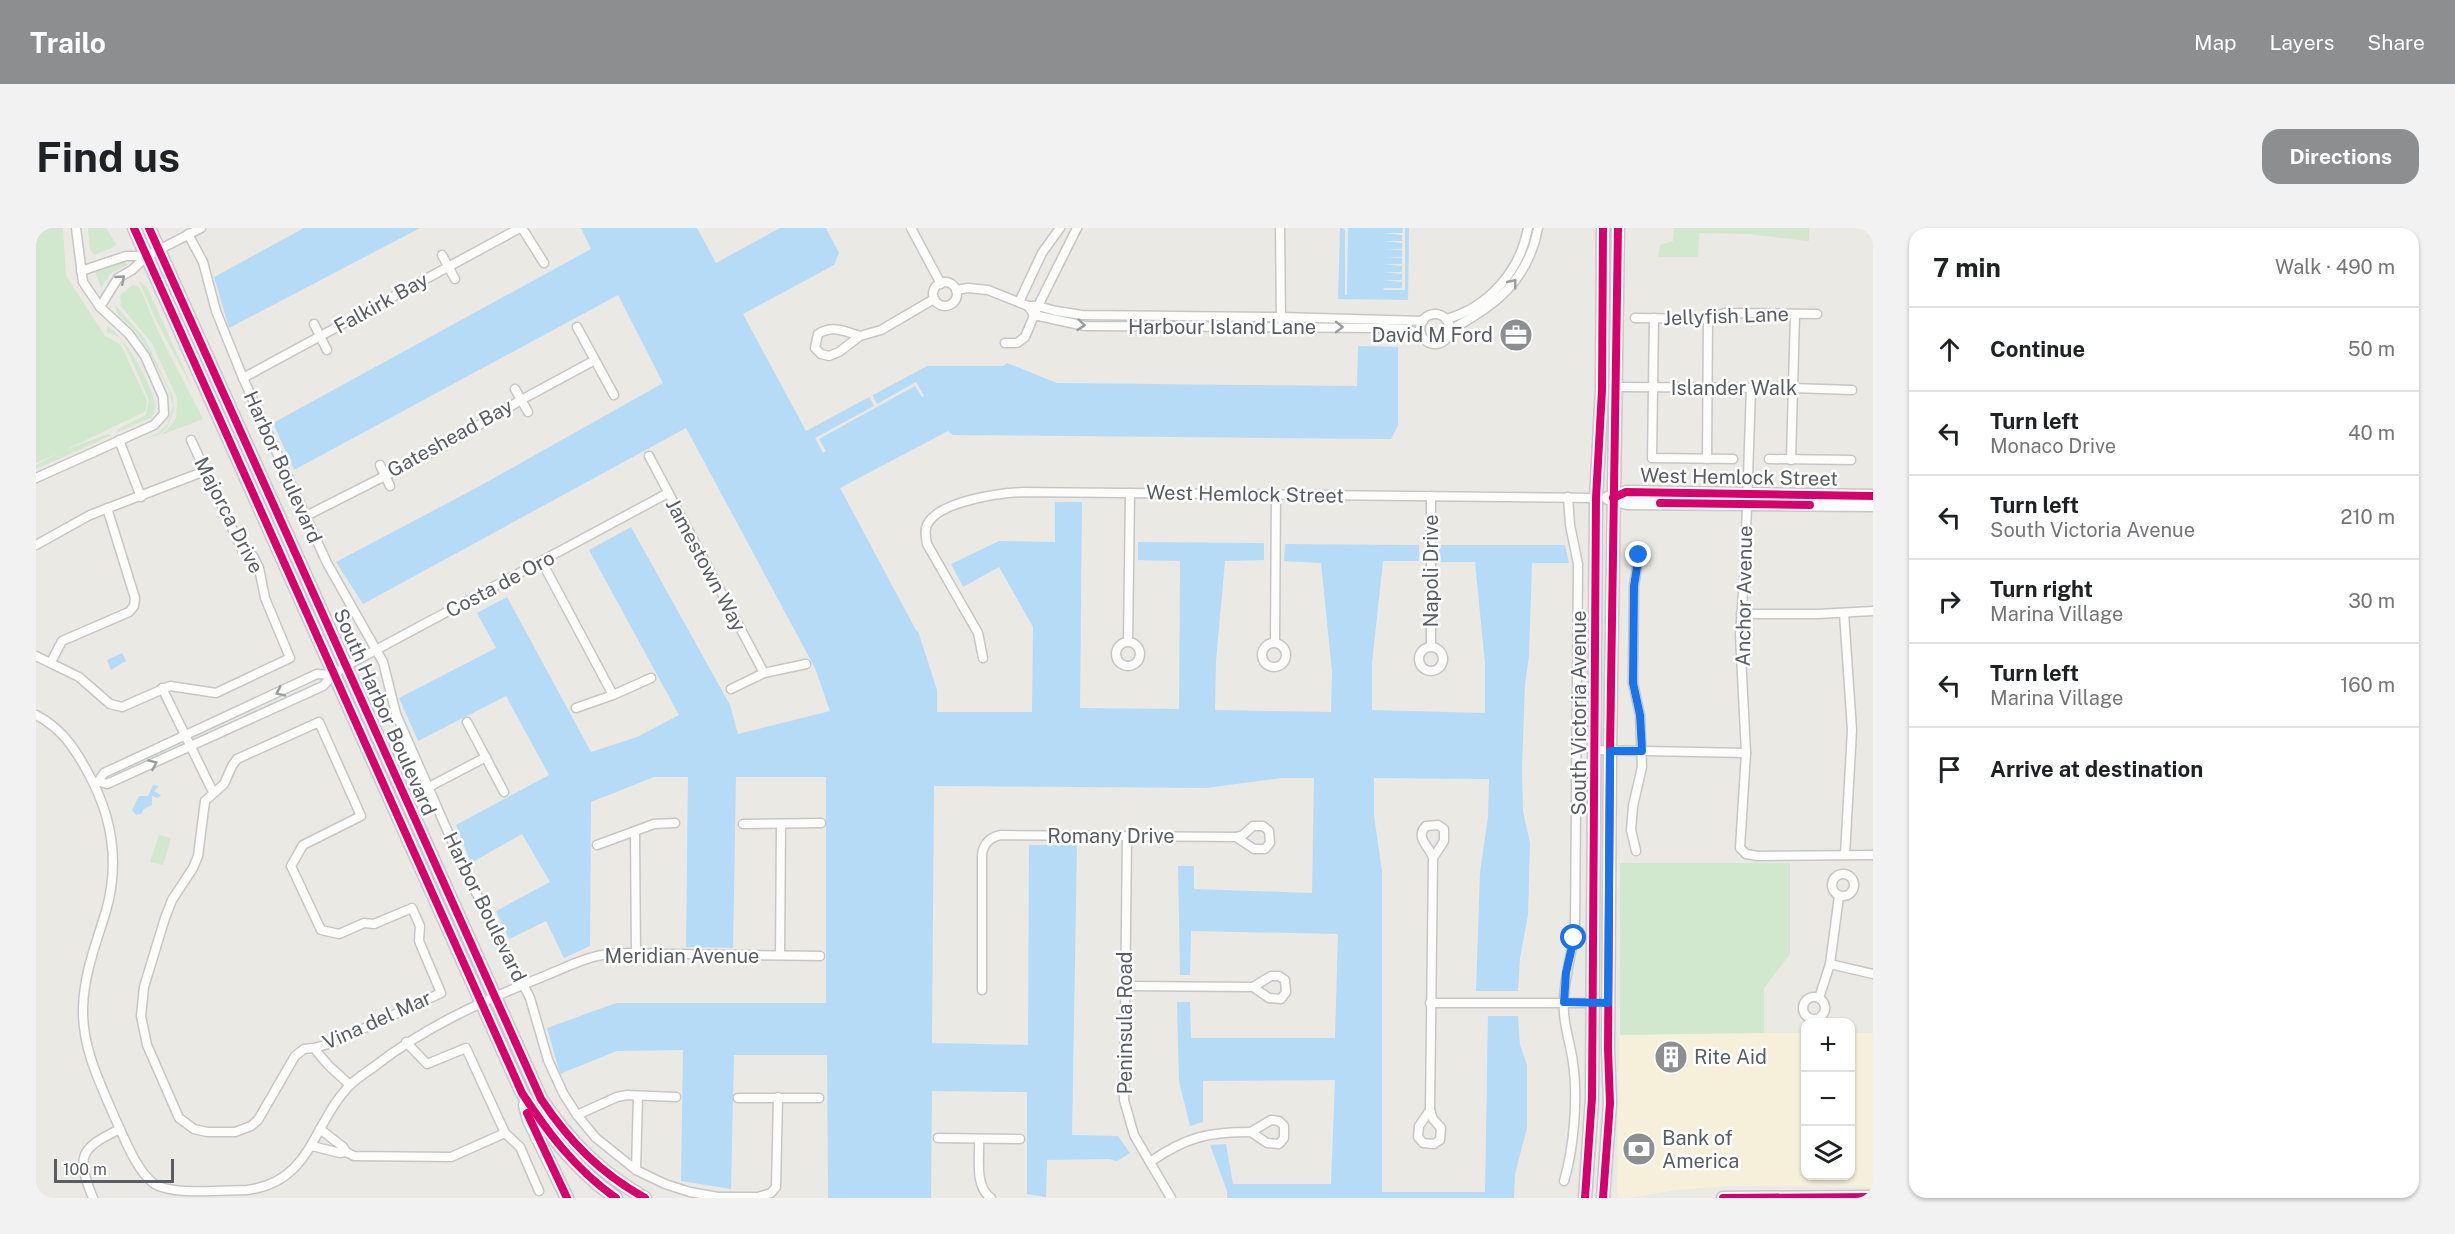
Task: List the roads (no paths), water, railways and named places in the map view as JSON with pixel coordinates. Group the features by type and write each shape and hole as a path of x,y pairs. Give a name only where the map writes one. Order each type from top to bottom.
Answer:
{"main road":[{"name":"South Harbor Boulevard","path":"134,228 522,1093 567,1155 601,1187 617,1198"},
{"name":"South Harbor Boulevard","path":"149,228 542,1098 561,1129 599,1168 645,1198"},
{"name":"South Victoria Avenue","path":"1584,1198 1592,1107 1596,498 1602,390 1603,228"},
{"name":"South Victoria Avenue","path":"1603,1198 1610,1116 1608,1003 1610,751 1618,228"},
{"name":"West Hemlock Street","path":"1596,498 1613,498 1627,503 1873,496"},
{"name":"West Hemlock Street","path":"1747,499 1873,505"},
{"path":"522,1093 529,1120 567,1198"},
{"path":"617,1198 624,1186"},
{"path":"1723,1198 1873,1197"}],"street":[{"path":"36,478 154,425 164,414 165,406 145,356 100,307 87,288 81,271 76,228"},
{"path":"81,271 125,256 147,256 201,228"},
{"name":"Falkirk Bay","path":"243,378 521,228 544,263"},
{"path":"911,228 941,284"},
{"path":"1034,315 1024,304 1042,253 1060,228"},
{"path":"1005,343 1017,343 1025,337 1077,228"},
{"path":"1280,228 1281,327"},
{"path":"1528,228 1512,271 1498,288 1480,303 1460,315 1446,319 1435,315 1423,321 1421,334 1427,341 1436,344 1444,341 1450,330 1485,310 1501,297 1516,281 1527,262 1538,228"},
{"name":"Harbor Boulevard","path":"188,234 203,262 216,311 243,378 327,563 377,651 387,675 396,714 481,906 530,998 554,1076 577,1115 597,1137 636,1170 665,1184 690,1192 718,1197 758,1197 771,1193 776,1186 778,1097"},
{"path":"442,255 456,279"},
{"path":"100,307 118,278 132,270 147,256"},
{"path":"948,283 956,290 956,298 948,306 940,305 934,299 933,292 941,284 948,283"},
{"name":"Harbour Island Lane","path":"956,290 968,288 988,290 1024,304 1082,315 1423,321"},
{"path":"860,336 836,329 825,329 818,334 815,348 821,354 829,356 839,352 860,336 881,330 934,299"},
{"name":"Jellyfish Lane","path":"1635,318 1708,319 1725,313 1817,314"},
{"path":"1791,460 1795,314"},
{"name":"Harbour Island Lane","path":"1034,315 1085,326 1383,328 1406,329 1421,334"},
{"path":"1654,318 1652,458 1733,459"},
{"path":"1446,319 1450,330"},
{"path":"1707,459 1708,319"},
{"path":"314,324 327,350"},
{"path":"577,327 614,395"},
{"name":"Gateshead Bay","path":"306,516 384,474 442,447 520,400 595,360"},
{"name":"Islander Walk","path":"1617,387 1792,387 1852,390"},
{"name":"Anchor Avenue","path":"1751,388 1740,635 1746,753 1738,840 1740,848 1751,856 1845,855"},
{"path":"515,389 528,412"},
{"path":"119,440 141,497"},
{"name":"Majorca Drive","path":"162,688 176,686 216,693 290,658 265,598 259,568 253,556 243,552 191,440"},
{"name":"Jamestown Way","path":"649,456 764,674"},
{"path":"1769,459 1851,460"},
{"path":"380,465 390,486"},
{"path":"36,545 90,515 206,471"},
{"name":"Costa de Oro","path":"333,675 317,674 104,773 97,783 107,784 323,687 333,675 346,666 668,493"},
{"name":"West Hemlock Street","path":"983,658 978,633 927,544 925,531 928,522 935,515 981,497 1004,493 1130,493 1596,498"},
{"path":"1128,642 1130,493"},
{"path":"1275,643 1276,494"},
{"name":"Napoli Drive","path":"1431,496 1431,646"},
{"path":"1564,1181 1573,1145 1574,1075 1564,1002 1566,973 1575,927 1578,564 1570,525 1568,497"},
{"path":"51,662 62,641 129,612 134,606 135,598 107,508"},
{"path":"1636,851 1631,830 1642,767 1640,715 1633,683 1634,586 1639,555"},
{"path":"542,562 613,695"},
{"path":"1741,614 1873,611"},
{"path":"1844,613 1852,730 1845,855 1873,855"},
{"path":"36,656 82,679 116,707 129,706 162,688 213,792"},
{"path":"731,689 764,674 806,664"},
{"path":"576,708 651,678"},
{"name":"Meridian Avenue","path":"36,715 65,736 74,747 97,783 111,832 114,864 110,894 87,970 83,1011 84,1032 91,1063 120,1129 146,1177 168,1190 247,1190 270,1185 290,1173 312,1146 320,1129 350,1085 406,1042 523,985 590,958 636,954 820,956"},
{"name":"Vina del Mar","path":"319,722 361,816 303,845 291,866 321,930 339,934 364,923 374,924 412,908 420,926 419,941 441,993 332,1042 304,1050 295,1056 263,1114 251,1126 236,1132 207,1132 194,1129 179,1118 147,1045 141,1016 144,987 165,918 172,900 193,868 198,856 202,810 205,801 213,792 224,784 237,759 319,722"},
{"path":"467,722 504,792"},
{"path":"1595,750 1746,753"},
{"path":"429,787 486,757"},
{"path":"597,845 654,824 675,823"},
{"path":"742,824 821,823"},
{"path":"780,956 781,825"},
{"path":"635,832 636,954"},
{"name":"Romany Drive","path":"982,990 982,855 987,842 1001,836 1236,837"},
{"name":"Peninsula Road","path":"1127,837 1124,1100 1134,1135 1168,1197"},
{"path":"1430,1110 1433,858"},
{"path":"1819,998 1830,964 1839,896"},
{"path":"1830,964 1873,974"},
{"path":"1125,986 1252,987"},
{"path":"1430,1003 1608,1003"},
{"path":"406,1042 427,1064 466,1048 505,1133 520,1147 540,1191"},
{"name":"Vina del Mar","path":"314,1047 328,1065 350,1085"},
{"path":"636,1170 638,1096"},
{"path":"577,1115 617,1097 676,1097"},
{"path":"738,1098 819,1098"},
{"path":"93,1198 82,1168 85,1154 92,1142 120,1129"},
{"path":"320,1129 346,1152"},
{"path":"1150,1162 1176,1145 1196,1136 1217,1132 1251,1132"},
{"path":"312,1146 346,1152 354,1156 451,1157 505,1133"},
{"path":"938,1138 1020,1139"},
{"path":"979,1139 981,1184 992,1198"},
{"path":"334,1151 338,1143"}],"water":[{"path":"304,228 420,228 229,328 214,277"},
{"path":"581,228 697,228 716,263 780,228 826,228 839,253 834,265 743,314 806,431 927,366 1003,366 1007,363 1057,383 1357,386 1358,346 1398,347 1398,425 1391,439 953,435 948,431 840,488 918,631 937,690 937,712 1032,712 1033,627 999,567 963,587 951,564 999,541 1055,542 1055,502 1082,502 1080,708 1179,709 1180,561 1138,560 1138,542 1264,543 1264,560 1225,561 1216,661 1215,710 1331,712 1332,671 1321,563 1284,561 1285,544 1419,545 1419,561 1383,561 1372,663 1372,710 1485,713 1485,664 1475,562 1438,562 1439,545 1565,545 1569,563 1532,563 1522,768 1523,811 1530,843 1528,915 1520,958 1518,991 1476,991 1480,872 1488,817 1489,779 1374,778 1374,816 1382,871 1382,1192 1485,1192 1488,1016 1518,1016 1520,1045 1527,1065 1527,1128 1515,1174 1514,1198 1227,1198 1227,1191 1210,1145 1226,1144 1233,1184 1331,1184 1335,1080 1203,1081 1203,1122 1190,1126 1179,1081 1177,1002 1190,1002 1191,1038 1335,1038 1338,934 1191,931 1190,975 1180,975 1178,866 1194,866 1194,889 1312,893 1314,778 1282,778 1206,788 934,786 932,1043 1028,1045 1029,845 1077,845 1072,1135 1118,1136 1130,1153 1117,1161 1109,1159 1047,1160 1046,1197 1027,1194 1027,1092 932,1091 931,1198 828,1198 827,1055 734,1055 731,1189 681,1181 683,1050 617,1051 560,1074 547,1028 616,1003 826,1003 826,777 736,777 733,948 686,947 688,777 654,777 591,802 590,946 564,958 546,921 509,939 496,911 550,882 522,834 471,863 456,825 549,775 506,696 418,741 399,698 496,648 477,613 507,597 591,752 637,737 679,715 589,550 631,527 730,705 738,734 830,711 815,668 686,428 363,604 336,562 478,487 663,383 618,295 294,470 273,423 591,249"},
{"path":"1340,228 1409,228 1408,300 1338,299"},
{"path":"122,653 126,661 111,670 107,660"},
{"path":"153,785 159,786 154,791 161,795 158,798 152,796 152,805 144,809 141,814 136,815 132,810 139,796 148,796"}],"place":[{"name":"David M Ford","path":"1516,335"},
{"name":"Rite Aid","path":"1671,1057"},
{"name":"Bank of America","path":"1639,1149"}]}
